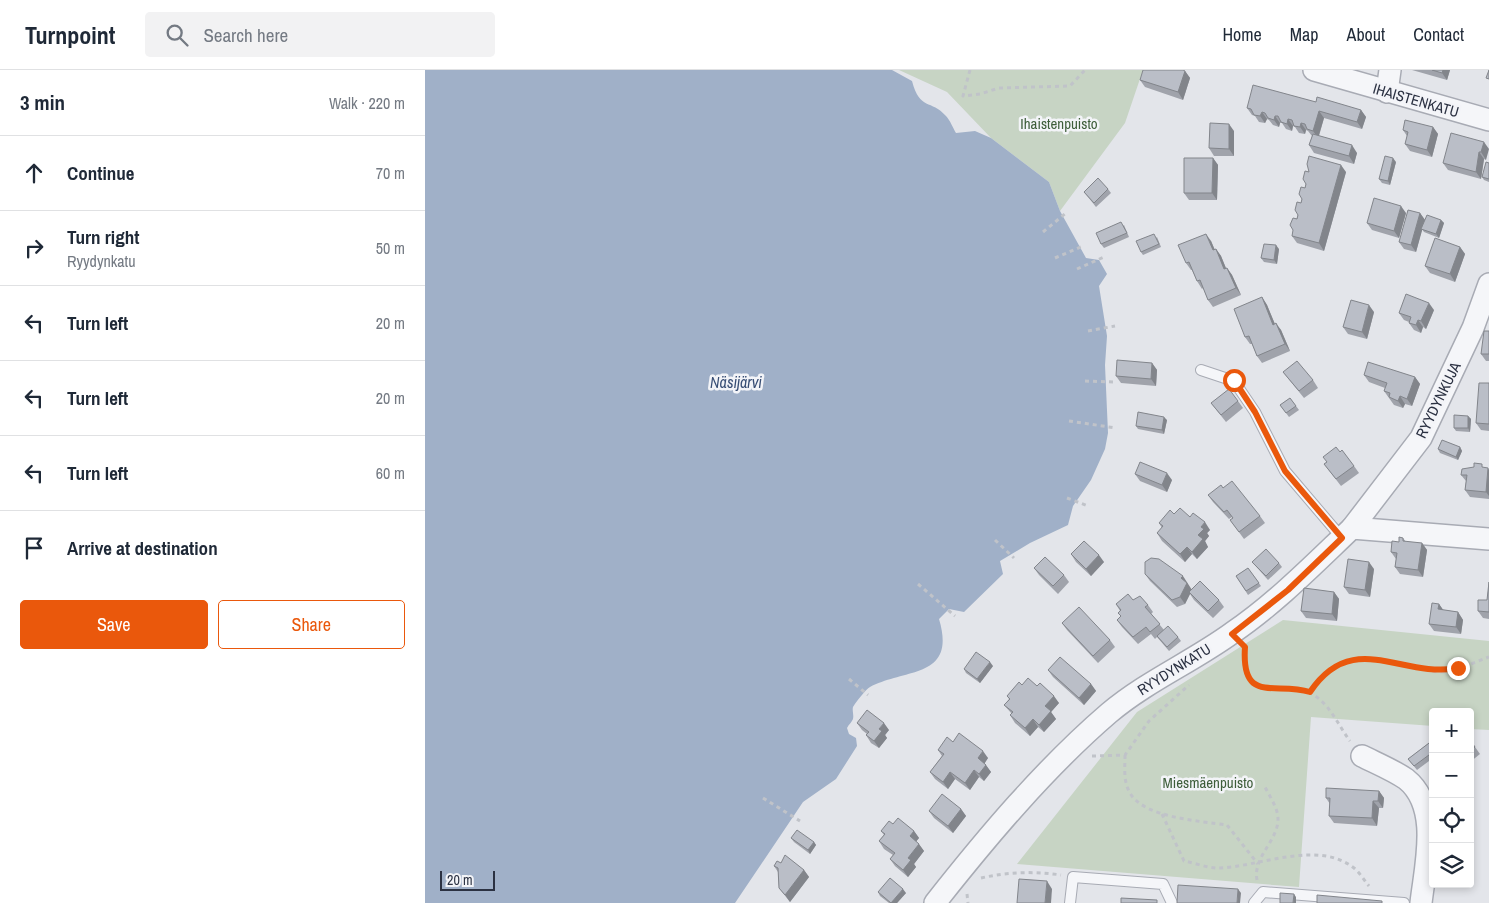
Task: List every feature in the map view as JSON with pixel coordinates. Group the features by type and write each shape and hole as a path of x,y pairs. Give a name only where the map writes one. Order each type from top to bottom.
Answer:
{"street":[{"name":"IHAISTENKATU","path":"1314,70 1489,120"},
{"path":"1387,92 1390,70"},
{"name":"RYYDYNKUJA","path":"1347,533 1421,438 1473,328 1489,284"},
{"path":"1347,533 1489,539"},
{"name":"RYYDYNKATU","path":"935,903 1005,818 1108,714 1145,685 1238,644 1288,590 1347,533"},
{"path":"1362,756 1407,780 1420,797 1428,821 1421,903"}],"lane":[{"path":"1201,370 1234,380 1255,412 1285,471 1347,533"},
{"path":"1070,903 1073,877 1163,884 1172,903"},
{"path":"1254,903 1263,892 1404,903"}],"path":[{"path":"970,70 963,96 979,94 999,88 1070,86 1085,70"},
{"path":"1043,232 1067,213"},
{"path":"1055,258 1083,246"},
{"path":"1077,269 1104,257"},
{"path":"1088,331 1115,326"},
{"path":"1085,382 1113,382"},
{"path":"1069,421 1116,428"},
{"path":"1067,498 1088,506"},
{"path":"995,540 1014,558"},
{"path":"918,584 955,616"},
{"path":"1238,644 1245,672 1250,680 1273,690 1301,690 1310,692 1320,699 1332,713 1362,756"},
{"path":"1310,692 1320,677 1338,664 1360,658 1395,662 1440,672 1489,657"},
{"path":"849,679 868,695"},
{"path":"1190,685 1149,721 1125,755 1125,778 1130,794 1141,805 1162,814 1227,825 1258,864"},
{"path":"1071,750 1079,756 1125,755"},
{"path":"1263,892 1256,878 1258,864 1278,827 1277,811 1265,788"},
{"path":"763,798 800,821"},
{"path":"1162,814 1184,861 1215,868 1258,864 1305,854 1324,855 1354,868 1383,901"},
{"path":"983,878 1000,874 1040,872 1073,877"}],"green space":[{"name":"Ihaistenpuisto","path":"899,70 1143,70 1125,123 1060,211 1049,182 991,138 947,92"},
{"name":"Miesmäenpuisto","path":"1283,620 1489,641 1489,730 1474,729 1474,708 1429,708 1429,726 1311,717 1299,887 1017,864 1137,712"}],"water":[{"name":"Näsijärvi","path":"425,70 892,70 912,81 922,101 941,111 956,133 975,131 991,138 1049,182 1060,211 1086,258 1099,260 1107,274 1099,286 1107,336 1105,365 1108,433 1105,449 1091,480 1073,506 1068,525 1030,543 1000,561 1003,574 964,612 949,609 939,619 943,638 941,652 934,662 912,673 870,687 864,693 853,707 853,719 847,728 849,734 856,738 857,746 836,779 803,802 735,903 425,903"}],"building":[{"path":"1143,70 1185,71 1178,92 1140,80"},
{"path":"1432,70 1443,70 1442,73"},
{"path":"1253,85 1316,102 1317,97 1361,110 1357,122 1319,111 1313,131 1307,129 1305,124 1301,123 1300,127 1294,126 1292,120 1288,119 1287,124 1281,122 1278,116 1275,116 1274,120 1268,118 1262,112 1260,116 1254,115 1251,109 1247,108"},
{"path":"1405,120 1433,127 1427,150 1405,144 1408,132 1403,130"},
{"path":"1210,123 1229,124 1229,149 1209,148"},
{"path":"1451,133 1484,142 1481,152 1479,152 1476,172 1443,163"},
{"path":"1313,134 1352,145 1349,156 1309,145"},
{"path":"1309,156 1341,165 1319,243 1292,236 1293,230 1290,225 1293,218 1297,219 1298,215 1295,210 1297,202 1301,203 1302,199 1299,194 1301,187 1305,188 1306,184 1303,179 1305,171 1309,172 1307,164"},
{"path":"1385,156 1393,158 1388,181 1379,179"},
{"path":"1184,158 1213,158 1212,193 1184,193"},
{"path":"1486,162 1489,163 1489,179 1482,177"},
{"path":"1098,178 1108,189 1094,203 1084,192"},
{"path":"1374,198 1401,206 1394,231 1367,223"},
{"path":"1408,210 1420,213 1411,245 1399,242"},
{"path":"1427,215 1441,220 1436,234 1421,229"},
{"path":"1121,222 1127,233 1101,244 1096,233"},
{"path":"1154,234 1159,244 1141,252 1136,241"},
{"path":"1206,234 1213,250 1216,249 1224,269 1227,268 1236,288 1208,300 1200,280 1197,281 1189,262 1186,263 1178,245"},
{"path":"1435,238 1460,247 1450,274 1425,266"},
{"path":"1264,244 1276,245 1274,260 1261,258"},
{"path":"1406,294 1429,303 1421,321 1418,320 1416,325 1409,323 1411,317 1399,313"},
{"path":"1262,297 1273,325 1276,323 1285,344 1257,356 1249,336 1245,337 1234,309"},
{"path":"1351,300 1369,305 1362,332 1343,327"},
{"path":"1484,331 1489,331 1489,354 1481,354"},
{"path":"1117,360 1152,363 1151,379 1116,376"},
{"path":"1297,361 1313,380 1299,391 1283,372"},
{"path":"1368,362 1415,377 1407,399 1400,396 1398,401 1389,397 1390,393 1384,391 1387,383 1364,375"},
{"path":"1479,383 1489,383 1489,424 1476,423"},
{"path":"1229,389 1238,401 1221,415 1211,403"},
{"path":"1290,398 1296,406 1286,413 1280,405"},
{"path":"1138,412 1164,417 1162,430 1136,426"},
{"path":"1454,415 1468,416 1468,428 1454,428"},
{"path":"1442,440 1460,447 1456,457 1438,449"},
{"path":"1336,447 1340,452 1342,450 1354,466 1336,479 1324,464 1327,462 1323,457"},
{"path":"1140,462 1167,473 1162,485 1135,474"},
{"path":"1474,463 1482,464 1482,467 1488,468 1486,492 1465,490 1467,475 1461,475 1462,469 1474,467"},
{"path":"1232,481 1260,516 1239,532 1230,520 1233,518 1227,510 1224,512 1208,495 1221,485 1223,488"},
{"path":"1180,508 1190,517 1193,513 1205,522 1201,527 1204,529 1198,535 1203,539 1192,552 1187,547 1180,554 1157,533 1163,526 1159,523 1170,510 1174,514"},
{"path":"1399,537 1403,538 1403,541 1422,543 1418,570 1395,567 1397,553 1391,552 1392,541 1399,542"},
{"path":"1084,541 1099,555 1086,569 1071,554"},
{"path":"1266,549 1279,563 1266,576 1252,562"},
{"path":"1045,557 1064,575 1053,586 1034,568"},
{"path":"1151,558 1159,559 1183,576 1181,578 1187,583 1180,597 1172,600 1145,574 1145,562"},
{"path":"1348,559 1369,562 1365,590 1344,587"},
{"path":"1248,568 1259,583 1246,591 1236,576"},
{"path":"1200,581 1219,600 1208,611 1189,592"},
{"path":"1489,582 1489,612 1478,611 1478,600 1487,600"},
{"path":"1304,588 1334,592 1332,614 1301,611"},
{"path":"1128,594 1133,600 1140,596 1148,605 1145,607 1160,624 1150,632 1146,627 1133,637 1117,620 1121,616 1118,613 1121,610 1116,604"},
{"path":"1432,603 1439,604 1438,609 1458,612 1456,627 1429,624"},
{"path":"1079,607 1110,640 1093,656 1062,623"},
{"path":"1168,626 1178,637 1167,647 1157,636"},
{"path":"976,652 990,662 977,679 964,669"},
{"path":"1060,657 1091,684 1079,698 1048,670"},
{"path":"1028,678 1037,686 1040,683 1054,696 1045,706 1051,711 1039,725 1033,719 1025,728 1010,715 1013,712 1004,705 1010,699 1007,696 1019,682 1022,685"},
{"path":"867,710 884,723 879,729 882,731 874,741 866,735 869,732 857,723"},
{"path":"959,733 983,751 978,758 986,765 979,774 974,770 965,783 950,772 943,782 930,772 944,754 938,750 947,737 953,742"},
{"path":"1429,743 1429,755 1414,766 1408,759"},
{"path":"1326,788 1379,791 1378,801 1373,801 1372,818 1329,816 1330,798 1326,798"},
{"path":"942,794 961,809 948,826 929,811"},
{"path":"898,818 914,831 910,836 919,844 908,858 911,860 903,870 890,859 895,853 879,841 885,834 881,831 889,821 893,824"},
{"path":"797,830 814,842 808,850 791,838"},
{"path":"785,855 804,870 785,895 779,888 778,868 774,866 777,861 781,863"},
{"path":"890,878 903,889 891,903 878,892"},
{"path":"1019,879 1047,881 1045,903 1017,903"},
{"path":"1178,885 1238,889 1237,903 1177,903"},
{"path":"1280,893 1294,894 1293,903 1280,903"},
{"path":"1317,895 1382,901 1382,903 1317,903"},
{"path":"1121,898 1157,900 1157,903 1121,903"}],"route":[{"path":"1234,380 1255,412 1285,471 1342,538 1288,590 1232,634 1245,647 1245,672 1250,680 1261,687 1273,690 1301,690 1310,692 1320,677 1338,664 1360,658 1395,662 1440,672 1458,668"}]}
